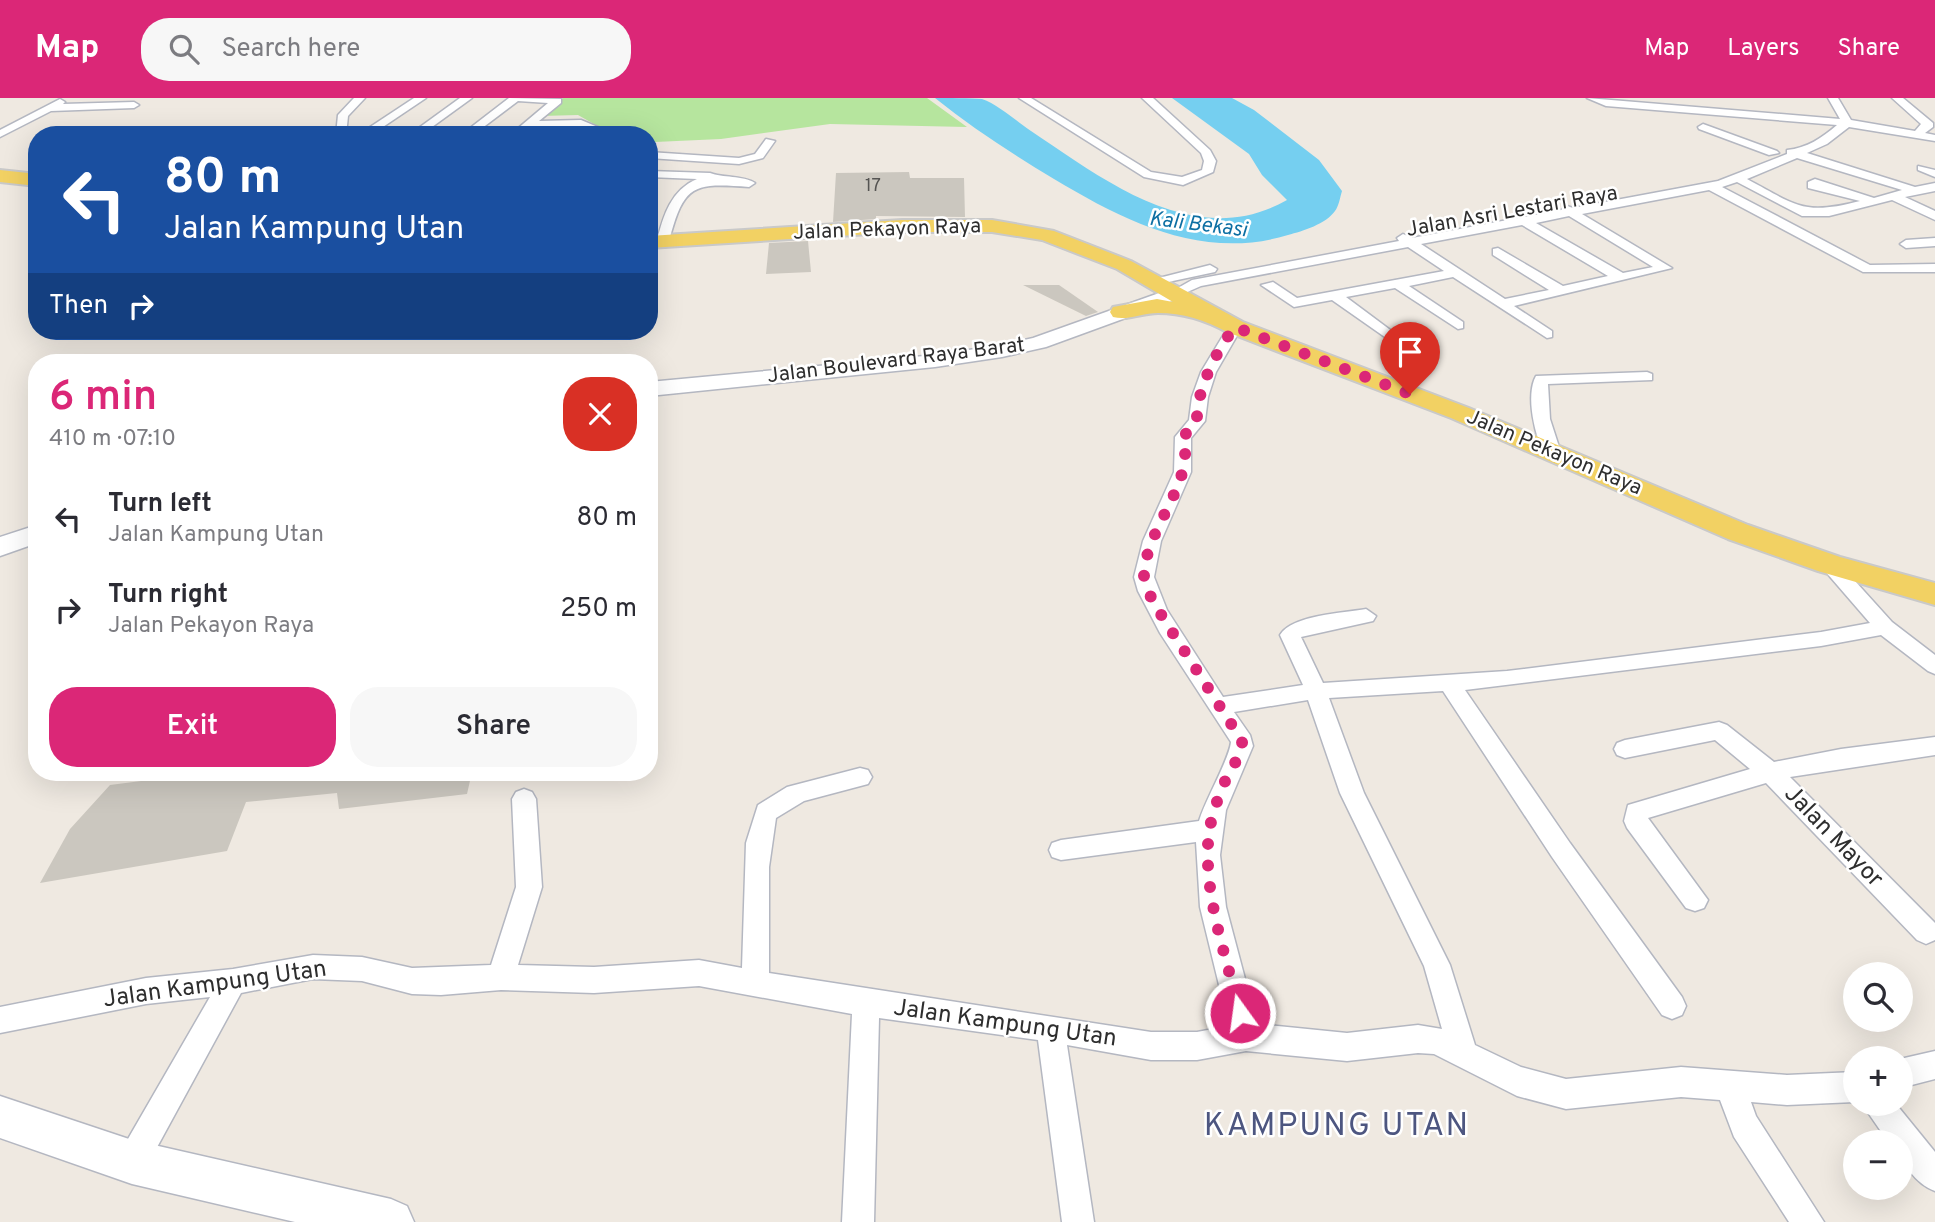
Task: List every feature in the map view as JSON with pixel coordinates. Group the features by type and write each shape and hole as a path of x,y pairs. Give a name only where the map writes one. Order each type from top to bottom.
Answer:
{"main road":[{"path":"0,176 28,179"},
{"name":"Jalan Pekayon Raya","path":"658,242 902,226 971,225 1039,233 1097,254 1165,287 1226,322 1460,413 1738,532 1829,564 1935,594"},
{"path":"1097,254 1111,269 1117,297 1226,322"},
{"name":"Jalan Boulevard Raya Barat","path":"658,388 1039,343 1117,297 1165,287"},
{"name":"Jalan Boulevard Raya Barat","path":"658,374 934,355"},
{"path":"0,547 28,536"},
{"path":"0,564 28,554"},
{"path":"0,1116 284,1211 391,1222"}],"street":[{"path":"0,134 67,98"},
{"path":"342,126 343,114 360,98"},
{"path":"377,126 421,98"},
{"path":"427,126 467,98"},
{"path":"478,126 517,98 557,101 526,126"},
{"path":"1024,98 1148,175 1183,181 1207,172 1210,161 1206,152 1147,98"},
{"path":"1592,98 1606,103 1758,110 1935,138"},
{"path":"1833,98 1847,123"},
{"path":"1897,98 1932,127"},
{"path":"47,108 134,105"},
{"path":"1824,109 1832,121"},
{"path":"10,116 32,116"},
{"name":"Jalan Asri Lestari Raya","path":"1165,287 1283,255 1699,179 1751,162 1812,136 1832,121"},
{"path":"529,124 574,122 590,126"},
{"path":"569,126 574,122"},
{"name":"Jalan Asri Lestari Raya","path":"1165,287 1211,274 1296,265 1711,186 1739,179 1798,154 1831,138 1847,123"},
{"path":"1703,127 1909,189"},
{"path":"1919,136 1922,127 1932,127"},
{"path":"658,174 705,177 758,156 770,141"},
{"path":"658,156 739,162"},
{"path":"1751,162 1768,167"},
{"path":"1922,168 1935,174"},
{"path":"1739,179 1804,212 1873,202 1909,189 1935,187"},
{"path":"658,237 674,201 698,183 705,180 749,183"},
{"path":"1852,206 1811,184 1873,202"},
{"path":"1711,186 1868,269 1935,268"},
{"path":"1620,193 1634,200"},
{"path":"1893,196 1935,216"},
{"path":"1503,304 1666,267 1556,203"},
{"path":"1524,221 1619,278"},
{"path":"1396,233 1547,334"},
{"path":"1906,244 1935,242"},
{"path":"1498,252 1561,291"},
{"path":"1283,255 1296,265"},
{"path":"1268,285 1292,303 1455,273"},
{"path":"1398,284 1458,325"},
{"path":"1335,295 1392,338"},
{"path":"1226,322 1227,337 1197,405 1197,421 1183,437 1188,455 1169,509 1149,544 1144,579 1153,602 1242,741 1243,746 1227,776 1209,830 1211,894 1246,1037"},
{"path":"1552,453 1542,419 1542,379 1647,377"},
{"path":"1829,564 1885,627 1935,666"},
{"path":"1366,616 1292,631 1290,635 1316,691 1352,793 1437,965 1463,1053"},
{"path":"1219,706 1316,691 1449,683 1678,657 1821,639 1885,627"},
{"path":"1449,683 1560,850 1672,1006"},
{"path":"1625,749 1720,731 1770,772"},
{"name":"Jalan Mayor","path":"1770,772 1841,758 1935,746"},
{"path":"1695,900 1636,821 1636,811 1770,772"},
{"name":"Jalan Mayor","path":"1770,772 1926,932"},
{"path":"755,983 757,876 764,816 787,798 860,777"},
{"path":"501,977 529,887 524,799"},
{"path":"1061,850 1209,830"},
{"name":"Jalan Kampung Utan","path":"0,1020 146,991 233,982 313,967 362,968 412,981 501,977 594,980 699,973 866,1004 1051,1029 1151,1046 1197,1046 1246,1037 1347,1047 1418,1039 1437,1041 1517,1081 1566,1094 1681,1082 1787,1090 1843,1088"},
{"path":"132,1162 233,982"},
{"path":"858,1222 866,1004"},
{"path":"1051,1029 1078,1222"},
{"path":"1913,1071 1935,1065"},
{"path":"1729,1084 1745,1126 1808,1222"},
{"path":"1887,1116 1935,1176"}],"green space":[{"path":"563,98 927,98 967,127 830,124 721,139 658,142 658,126 597,126 578,115 540,116"}],"water":[{"name":"Kali Bekasi","path":"935,98 982,99 1121,189 1153,204 1186,214 1219,218 1253,214 1287,200 1262,175 1249,154 1172,98 1232,98 1254,110 1319,160 1342,191 1338,207 1331,216 1300,231 1256,242 1196,240 1137,222 1081,195 993,140"}],"building":[{"path":"909,172 910,178 964,178 965,217 876,216 876,219 833,222 836,173"},
{"path":"808,241 811,272 766,274 769,243"},
{"path":"1023,285 1059,285 1098,312 1086,316"},
{"path":"141,781 470,781 467,794 339,809 337,793 246,802 227,851 40,883 70,829 110,785"}],"district":[{"name":"KAMPUNG UTAN","path":"1337,1127"}],"route":[{"path":"1240,1013 1211,894 1209,830 1227,776 1243,746 1153,602 1144,579 1149,544 1169,509 1188,455 1183,437 1197,421 1197,405 1227,337 1235,327 1410,394"}]}
